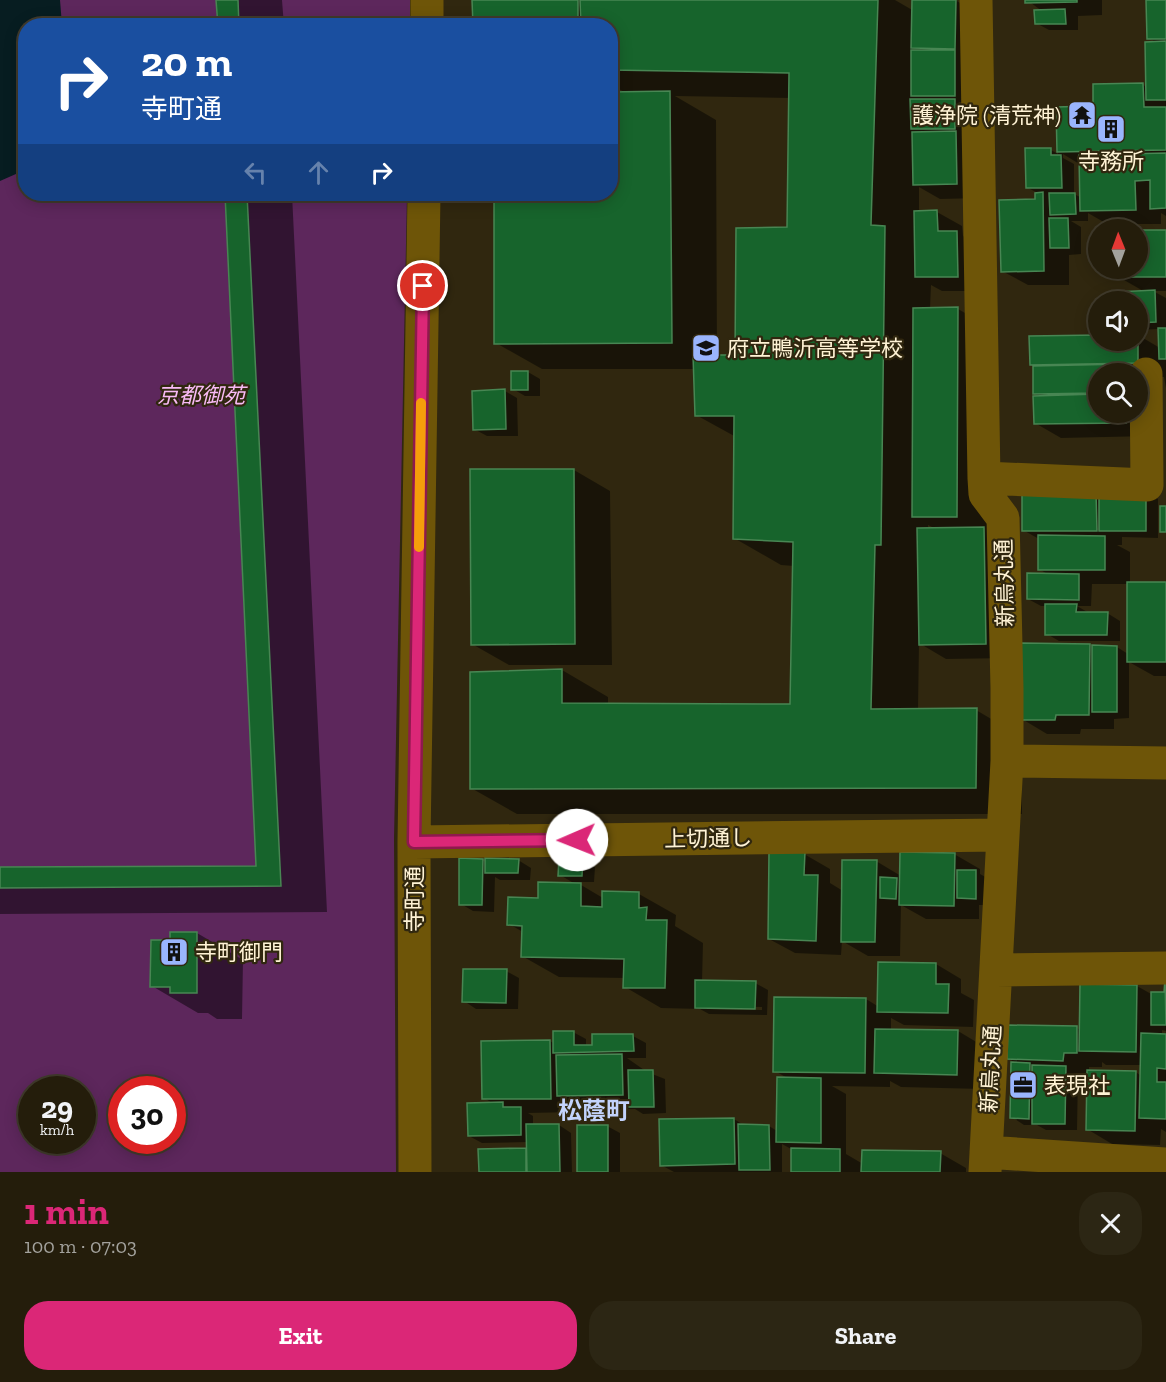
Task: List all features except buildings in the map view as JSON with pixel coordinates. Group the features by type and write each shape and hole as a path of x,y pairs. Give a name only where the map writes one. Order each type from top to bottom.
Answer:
{"street":[{"path":"427,0 427,18"},
{"name":"新烏丸通","path":"976,0 984,478 985,494 1003,518 1007,761 986,1162"},
{"name":"寺町通","path":"415,1172 414,842 424,201"},
{"path":"984,478 1147,486 1146,423"},
{"path":"1007,761 1166,763"},
{"name":"上切通し","path":"414,842 1002,835"},
{"path":"996,970 1166,968"},
{"path":"986,1162 1166,1164"}],"green space":[{"name":"京都御苑","path":"0,0 410,0 410,18 18,18 18,201 407,201 394,839 396,1172 0,1172"}],"water":[{"path":"0,0 60,0 61,18 18,18 18,173 0,181"}],"slow traffic":[{"path":"419,547 421,403"}],"place":[{"name":"護浄院 (清荒神)","path":"1082,115"},
{"name":"寺務所","path":"1111,129"},
{"name":"府立鴨沂高等学校","path":"706,348"},
{"name":"寺町御門","path":"174,952"},
{"name":"表現社","path":"1023,1085"}],"district":[{"name":"松蔭町","path":"594,1111"}],"route":[{"path":"423,286 414,842 577,840"}]}
